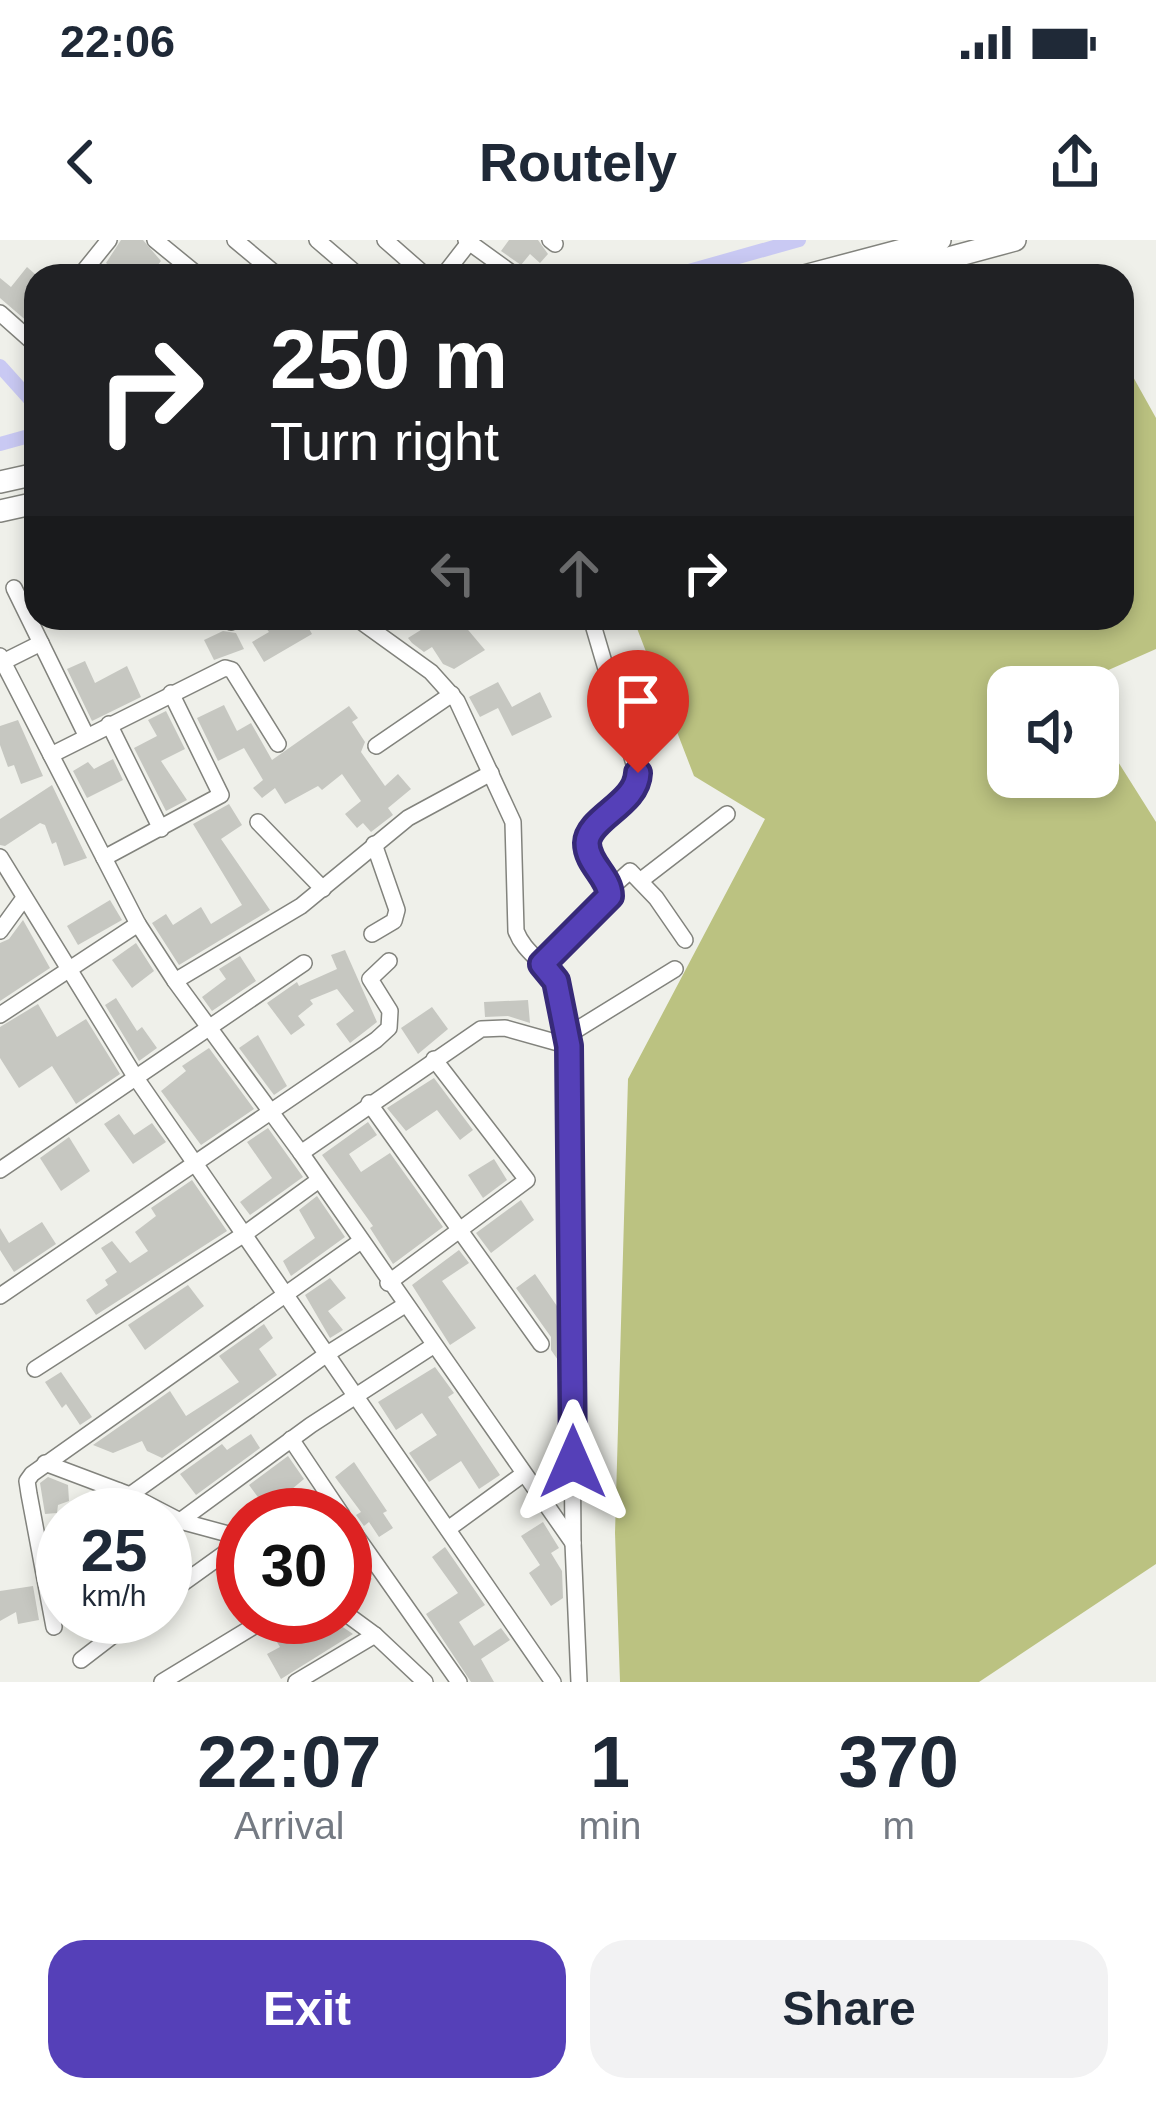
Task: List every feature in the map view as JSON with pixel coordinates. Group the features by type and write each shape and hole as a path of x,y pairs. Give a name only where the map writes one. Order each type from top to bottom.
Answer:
{"main road":[{"path":"849,264 940,240"},
{"path":"926,264 1015,240"}],"street":[{"path":"90,264 109,240"},
{"path":"155,240 184,264"},
{"path":"235,240 264,264"},
{"path":"317,240 344,264"},
{"path":"385,240 412,264"},
{"path":"469,241 500,264"},
{"path":"14,588 24,608"},
{"path":"35,630 86,735"},
{"path":"373,630 431,671 452,694 491,772 513,822 516,931 521,944 556,981 568,1041 572,1543 579,1682"},
{"path":"542,964 610,896 611,888 586,847 588,835 639,781 595,630"},
{"path":"41,643 2,659 139,924 572,1543"},
{"path":"51,754 228,668 278,744"},
{"path":"104,858 220,795 170,693"},
{"path":"376,746 452,694"},
{"path":"109,724 161,829"},
{"path":"175,981 301,906 408,818 491,772"},
{"path":"640,881 727,814"},
{"path":"258,822 323,889"},
{"path":"372,934 394,921 398,910 374,844"},
{"path":"0,857 136,1078 553,1682"},
{"path":"611,888 630,872 685,940"},
{"path":"0,931 24,898"},
{"path":"0,1016 139,924"},
{"path":"0,1296 271,1114 389,1028 390,1011 370,979 389,961"},
{"path":"0,1169 304,963"},
{"path":"301,1153 481,1029 494,1027 568,1041 675,969"},
{"path":"388,1282 527,1180 434,1059"},
{"path":"369,1103 541,1344"},
{"path":"35,1369 246,1233 319,1180"},
{"path":"36,1530 27,1481 46,1463 361,1241"},
{"path":"132,1488 405,1305"},
{"path":"192,1512 291,1439 433,1346"},
{"path":"291,1439 324,1488"},
{"path":"46,1463 112,1488"},
{"path":"448,1529 522,1475"},
{"path":"372,1559 459,1682"},
{"path":"372,1632 424,1681 445,1664"},
{"path":"296,1682 375,1634"},
{"path":"81,1660 101,1644"},
{"path":"162,1682 225,1644"}],"green space":[{"path":"1134,379 1156,418 1156,649 1118,666 987,666 987,798 1119,798 1119,763 1156,822 1156,1564 979,1682 620,1682 615,1533 628,1079 765,819 694,776 638,630 1134,630"}],"building":[{"path":"121,240 143,240 161,261 159,264 106,263"},
{"path":"509,240 538,240 548,254 540,263 530,254 520,264 501,251"},
{"path":"24,271 24,319 0,298 0,278 11,287"},
{"path":"310,630 312,634 264,662 252,642 269,632"},
{"path":"421,630 468,630 485,650 454,669 443,664 432,647 424,652 408,638"},
{"path":"223,631 236,633 244,649 214,660 204,640"},
{"path":"85,661 95,683 127,666 141,697 92,721 67,669"},
{"path":"498,682 512,707 540,692 552,717 512,736 498,708 480,717 469,697"},
{"path":"224,705 237,731 251,723 272,760 349,706 358,718 352,722 365,742 361,752 385,786 398,774 411,789 388,808 393,815 371,832 363,823 357,828 345,814 361,801 342,774 322,790 318,786 285,804 275,788 262,798 253,788 263,780 244,748 218,761 197,718"},
{"path":"166,711 185,749 161,761 187,800 166,811 134,748 157,736 148,720"},
{"path":"18,720 43,776 21,784 0,745 0,726"},
{"path":"113,759 123,780 87,798 73,771 88,762 94,769"},
{"path":"52,785 87,858 64,866 56,842 52,844 40,823 0,845 0,819"},
{"path":"229,804 242,825 221,839 270,910 179,965 152,923 166,914 173,925 201,907 211,924 242,905 193,824"},
{"path":"110,900 122,920 78,945 67,926"},
{"path":"23,920 50,968 0,1001 0,943"},
{"path":"136,943 154,971 132,988 112,960"},
{"path":"345,950 377,1022 350,1043 336,1024 354,1011 337,989 310,1000 313,1004 298,1016 305,1025 291,1035 267,1003 297,982 299,986 337,969 331,955"},
{"path":"240,956 256,981 212,1011 202,997 226,979 219,969"},
{"path":"116,998 137,1031 142,1027 157,1048 139,1061 105,1005"},
{"path":"528,1000 530,1023 508,1016 485,1017 484,1002"},
{"path":"38,1004 57,1037 86,1019 120,1074 76,1104 52,1066 19,1088 0,1058 0,1027"},
{"path":"432,1007 448,1029 418,1054 401,1028"},
{"path":"258,1035 287,1086 274,1095 239,1048"},
{"path":"209,1048 254,1109 201,1145 161,1091 186,1071 182,1066"},
{"path":"434,1078 473,1130 460,1140 437,1110 406,1131 387,1108"},
{"path":"119,1114 134,1135 152,1123 166,1142 133,1164 104,1124"},
{"path":"368,1122 377,1135 349,1154 361,1172 390,1153 443,1227 393,1264 373,1226 322,1155"},
{"path":"268,1128 303,1177 250,1215 240,1202 272,1178 247,1142"},
{"path":"69,1137 90,1171 61,1191 40,1158"},
{"path":"494,1159 507,1180 483,1198 468,1175"},
{"path":"192,1180 227,1231 96,1315 86,1300 108,1285 105,1280 117,1272 101,1248 112,1241 130,1263 148,1251 135,1232 156,1216 151,1208"},
{"path":"317,1196 345,1237 291,1276 283,1261 315,1238 299,1210"},
{"path":"521,1200 534,1220 491,1253 476,1233"},
{"path":"42,1222 56,1244 14,1272 0,1250 0,1228 9,1243"},
{"path":"459,1250 469,1263 442,1281 476,1328 450,1345 412,1285"},
{"path":"535,1274 559,1309 560,1363 551,1350 551,1337 516,1288"},
{"path":"330,1278 346,1298 328,1311 343,1330 330,1338 305,1295"},
{"path":"188,1285 204,1306 145,1350 128,1325"},
{"path":"264,1324 273,1338 259,1349 277,1375 162,1458 147,1451 142,1441 113,1453 93,1445 170,1391 186,1416 239,1382 219,1356"},
{"path":"435,1367 454,1393 448,1397 500,1475 479,1489 461,1461 429,1482 409,1453 437,1435 422,1413 396,1430 378,1402"},
{"path":"61,1372 92,1417 80,1425 45,1382"},
{"path":"251,1434 260,1448 196,1495 180,1474 222,1444 227,1450"},
{"path":"288,1456 304,1479 293,1488 249,1485"},
{"path":"354,1462 372,1488 343,1488 335,1477"},
{"path":"48,1477 68,1488 41,1488"},
{"path":"372,1489 393,1528 379,1537 372,1526"},
{"path":"543,1522 559,1548 551,1553 562,1571 563,1598 551,1606 529,1573 540,1565 521,1536"},
{"path":"445,1547 485,1605 459,1622 474,1646 501,1628 510,1640 481,1659 494,1682 471,1682 426,1614 458,1593 432,1557"},
{"path":"33,1586 36,1621 18,1624 16,1612 0,1621 0,1591"},
{"path":"337,1644 281,1679 267,1654 280,1647"}],"waterway":[{"path":"714,264 799,240"},
{"path":"0,366 24,393"},
{"path":"0,444 24,437"}],"route":[{"path":"573,1462 569,1046 556,981 542,964 610,896 611,888 586,847 588,835 637,786 638,773"}]}
